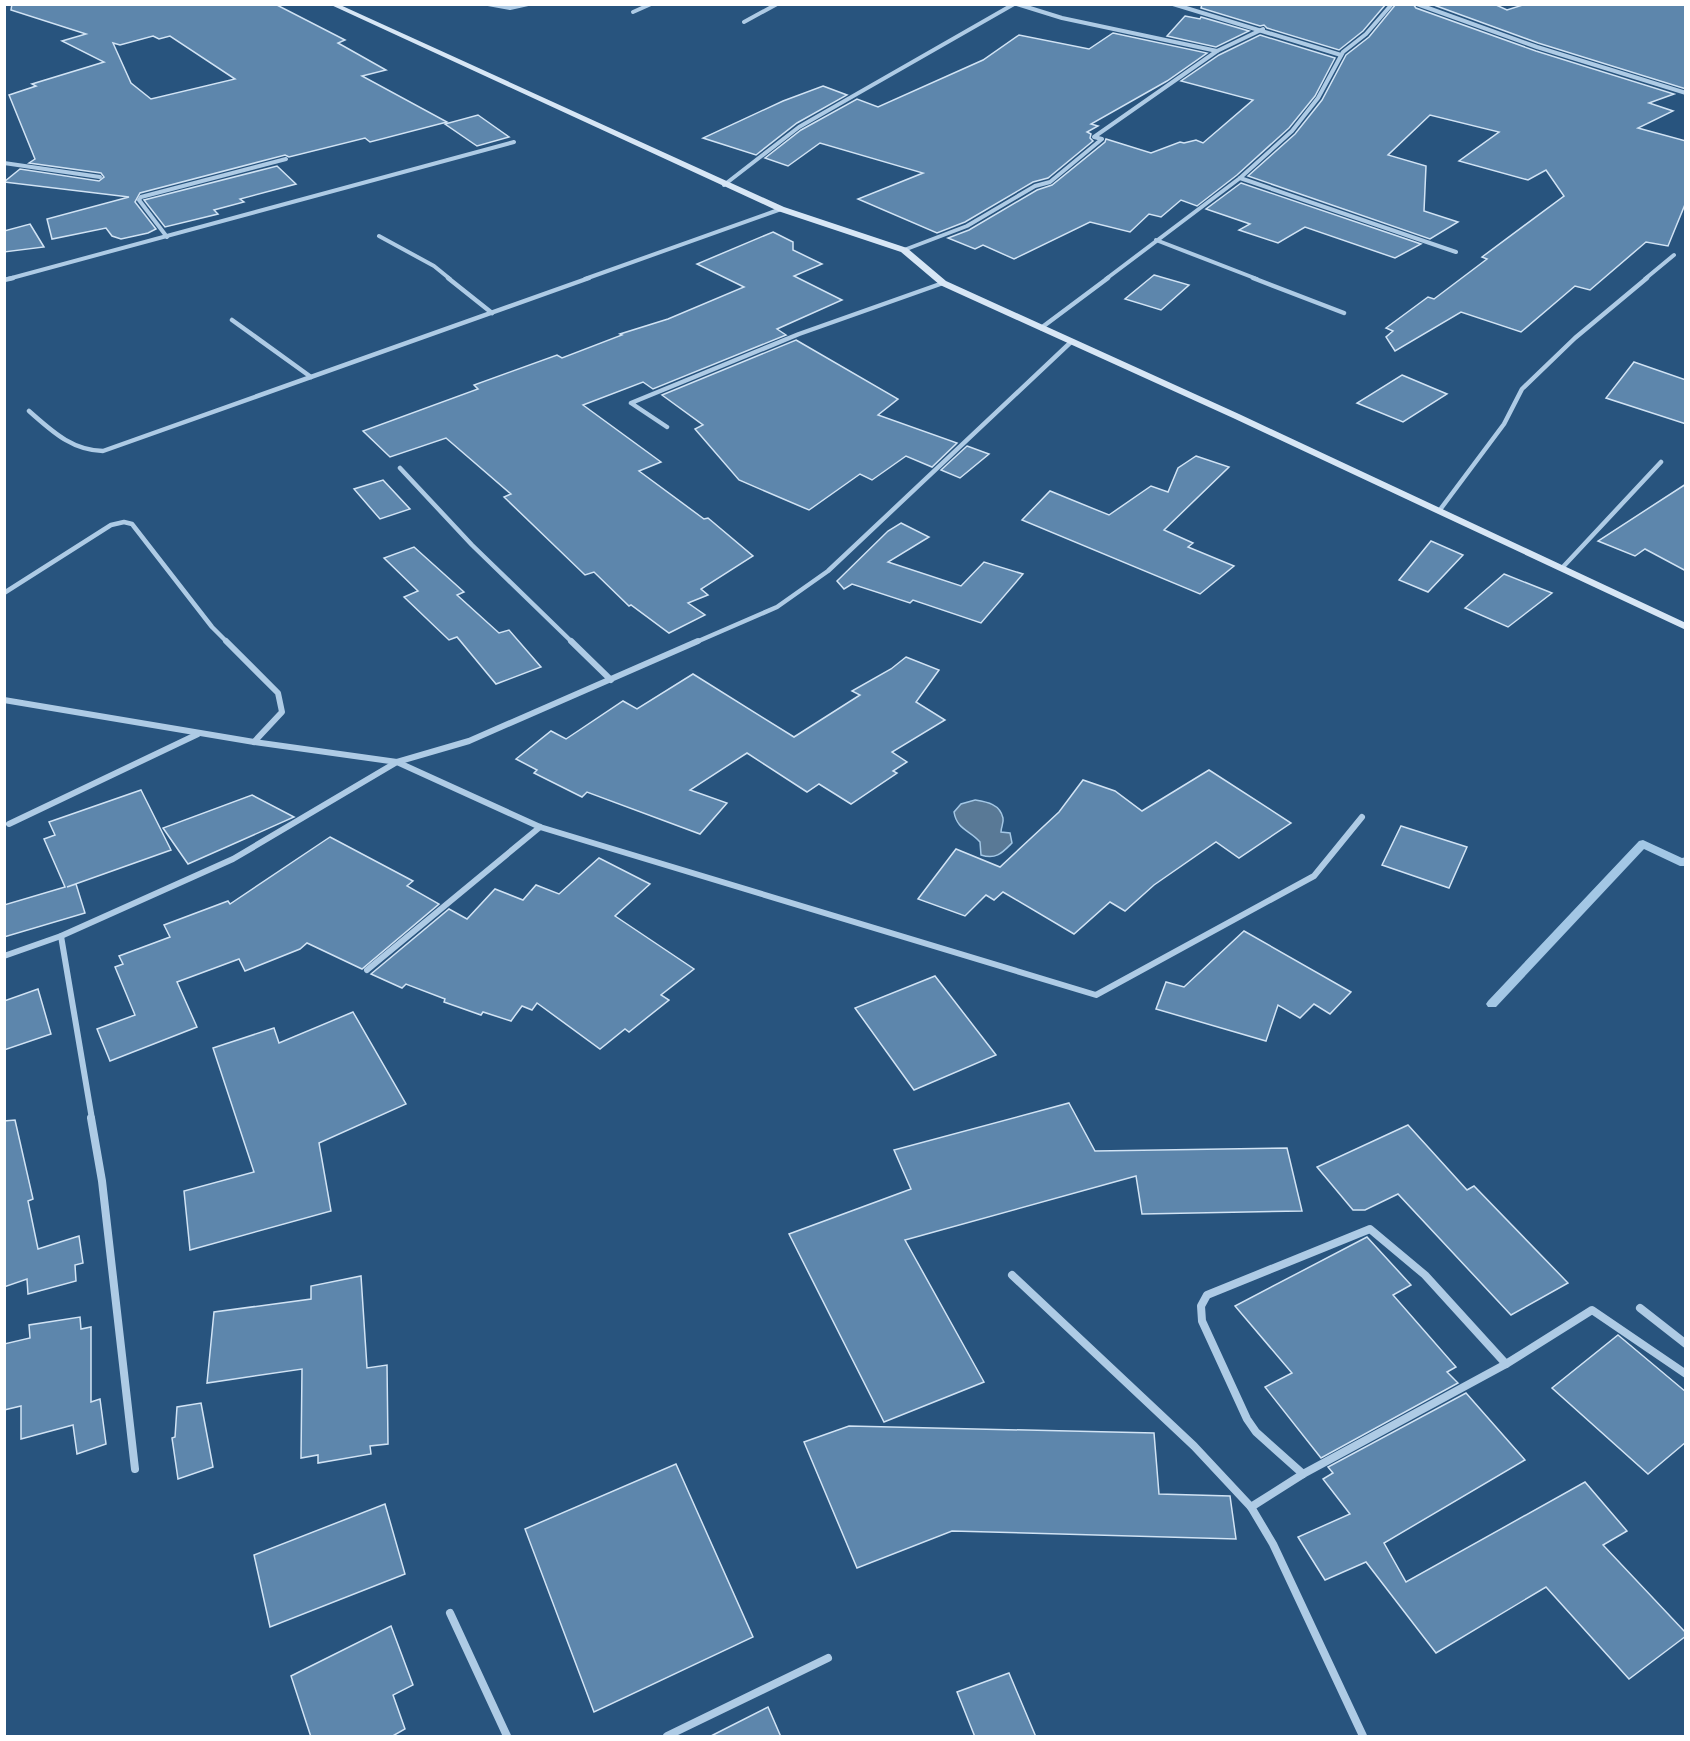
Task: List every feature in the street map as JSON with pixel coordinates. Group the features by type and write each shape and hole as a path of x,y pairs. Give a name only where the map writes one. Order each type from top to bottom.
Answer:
{"street":[{"path":"332,4 724,185 781,209 904,250 943,283 1686,627"},
{"path":"488,4 510,8 528,4"},
{"path":"633,12 651,4"},
{"path":"744,22 777,4"},
{"path":"724,185 799,126 1015,4 1062,18 1217,51"},
{"path":"1173,4 1263,29 1341,55"},
{"path":"1417,4 1537,47 1686,93"},
{"path":"1041,328 1240,178 1292,131 1318,98 1341,55 1366,34 1389,5"},
{"path":"904,250 967,226 1035,186 1050,182 1102,139 1094,137 1217,51 1263,29"},
{"path":"4,280 514,142"},
{"path":"167,237 139,201 141,197 286,159"},
{"path":"4,163 100,177"},
{"path":"1240,178 1456,252"},
{"path":"29,411 74,448 87,452 103,451 781,209"},
{"path":"379,236 434,266 492,313"},
{"path":"1156,240 1344,313"},
{"path":"1439,511 1504,424 1522,388 1575,338 1674,255"},
{"path":"667,427 631,403 799,334 943,283"},
{"path":"232,320 311,377"},
{"path":"4,956 61,936 233,859 397,762 469,741 777,608 828,570 1071,342"},
{"path":"1562,568 1661,462"},
{"path":"400,468 472,545 611,680"},
{"path":"4,593 111,525 124,522 132,524 212,627 278,693 282,712 254,742"},
{"path":"4,700 199,734 397,762 540,827 1096,995 1314,876 1362,817"},
{"path":"9,824 199,734"},
{"path":"367,970 540,827"},
{"path":"61,936 102,1181 135,1469"},
{"path":"1304,1474 1256,1432 1240,1407 1202,1321 1201,1306 1207,1295 1370,1229 1389,1242 1430,1280 1506,1364"},
{"path":"1012,1275 1194,1446 1251,1507 1274,1544 1363,1737"},
{"path":"1640,1308 1686,1344"},
{"path":"1251,1507 1304,1474 1506,1364 1592,1310 1686,1374"},
{"path":"450,1613 507,1737"},
{"path":"667,1737 828,1658"}],"water":[{"path":"975,800 996,807 1001,813 1003,820 1001,832 1010,833 1012,843 1002,853 991,857 981,855 980,842 958,823 954,812 961,804"}],"building":[{"path":"12,4 275,4 345,40 338,43 386,70 362,76 447,122 370,142 365,138 289,157 285,155 140,193 135,202 156,229 148,233 121,239 112,236 106,228 52,239 47,219 129,197 4,182 20,169 99,181 104,177 101,173 29,163 35,159 9,95 36,86 32,84 104,62 62,41 86,34 11,10","holes":["153,36 159,39 170,36 235,79 151,99 131,83 113,43 120,45"]},
{"path":"1202,4 1386,4 1363,31 1339,50 1267,28 1264,25 1260,26 1201,8"},
{"path":"1396,4 1413,4 1416,8 1536,51 1674,94 1649,103 1673,111 1638,128 1686,141 1686,202 1668,246 1646,242 1590,290 1575,286 1521,332 1461,312 1395,351 1386,337 1393,331 1386,328 1428,297 1434,299 1487,259 1482,257 1564,196 1546,170 1528,180 1459,161 1499,132 1430,115 1388,155 1426,166 1424,211 1458,222 1430,239 1248,176 1295,134 1322,100 1346,55 1369,37"},
{"path":"1431,4 1494,4 1507,10 1526,4 1686,4 1686,89 1538,43"},
{"path":"1185,16 1200,19 1201,17 1249,31 1216,47 1167,36"},
{"path":"1113,33 1207,53 1167,81 1091,124 1098,126 1087,132 1091,134 1090,138 1093,141 1048,178 1033,182 965,222 937,233 858,199 923,173 820,143 788,166 765,158 801,130 857,99 878,107 983,60 1019,35 1089,49"},
{"path":"1260,35 1335,58 1315,96 1289,128 1237,175 1197,206 1181,200 1161,217 1149,214 1130,232 1090,222 1014,259 983,245 975,249 948,238 969,230 1037,190 1052,185 1106,139 1151,153 1180,142 1196,140 1203,143 1253,100 1181,81 1219,55"},
{"path":"823,86 847,95 797,123 756,155 703,138 783,101"},
{"path":"478,115 509,137 477,146 445,124"},
{"path":"277,166 296,184 240,199 244,202 214,210 218,214 165,227 144,200"},
{"path":"1241,183 1421,244 1395,258 1305,227 1278,243 1239,230 1250,224 1206,209"},
{"path":"30,224 44,247 4,252 4,231"},
{"path":"773,232 793,242 793,250 822,264 794,276 842,300 777,329 786,335 653,389 643,382 583,405 661,462 639,471 704,519 708,518 753,556 701,589 708,595 688,603 705,615 669,633 631,605 629,606 594,572 585,575 504,497 511,494 446,438 390,457 363,431 478,389 474,385 557,355 562,358 622,335 620,334 668,319 744,287 697,264"},
{"path":"1154,275 1189,285 1161,310 1125,299"},
{"path":"796,340 898,399 878,415 957,443 932,467 906,456 872,480 860,474 809,510 739,480 695,429 703,425 662,395"},
{"path":"1634,362 1686,380 1686,424 1606,398"},
{"path":"1402,375 1447,394 1403,422 1357,403"},
{"path":"967,446 989,454 960,478 941,470"},
{"path":"1196,456 1229,467 1164,530 1193,543 1188,547 1234,566 1200,594 1022,520 1050,491 1109,515 1151,486 1168,492 1178,468"},
{"path":"383,480 410,509 380,519 354,489"},
{"path":"1686,484 1686,571 1645,549 1635,556 1598,541"},
{"path":"901,523 929,537 888,562 961,586 984,562 1023,574 981,623 913,600 910,603 852,584 844,589 837,581 888,531"},
{"path":"1431,541 1463,555 1428,592 1399,580"},
{"path":"414,547 464,592 457,595 499,633 509,630 541,667 496,684 457,637 449,640 404,597 418,591 384,558"},
{"path":"1504,574 1552,593 1508,627 1465,608"},
{"path":"906,657 939,670 916,702 945,720 892,752 907,762 893,771 897,773 851,804 819,784 807,792 747,753 690,790 727,803 700,834 587,792 582,797 534,773 537,770 516,759 551,731 566,739 623,701 637,709 693,674 794,737 860,695 852,691 891,669"},
{"path":"1209,770 1291,823 1239,858 1216,842 1154,885 1125,911 1110,902 1074,934 1003,892 994,900 986,895 965,916 918,899 956,849 1000,867 1059,812 1083,780 1115,791 1142,811"},
{"path":"141,790 171,850 67,887 76,884 85,913 4,937 4,905 65,887 44,839 55,835 49,822"},
{"path":"252,795 294,817 188,864 163,828"},
{"path":"1401,826 1467,847 1449,888 1382,865"},
{"path":"330,837 413,881 407,886 439,904 362,969 307,943 300,949 245,971 239,959 177,982 197,1027 110,1061 97,1029 135,1015 115,967 123,964 119,956 170,937 164,925 228,901 230,904"},
{"path":"599,858 650,884 615,916 694,969 661,995 669,1000 629,1032 625,1029 600,1049 537,1003 532,1010 522,1006 511,1021 483,1012 481,1015 444,1002 445,999 406,984 402,988 371,974 449,909 467,919 495,889 523,900 536,885 559,894"},
{"path":"1244,931 1351,992 1330,1014 1314,1004 1300,1018 1278,1005 1266,1041 1156,1009 1166,982 1184,987"},
{"path":"935,976 996,1055 914,1090 855,1008"},
{"path":"38,989 51,1034 4,1050 4,1001"},
{"path":"353,1012 406,1104 319,1143 331,1211 190,1250 184,1191 254,1172 213,1048 274,1028 279,1043"},
{"path":"1069,1103 1095,1151 1287,1148 1302,1211 1142,1214 1136,1176 905,1240 984,1382 884,1422 789,1234 911,1189 894,1150"},
{"path":"15,1120 33,1199 28,1201 38,1249 79,1236 83,1263 75,1265 76,1281 28,1294 27,1279 4,1287 4,1121"},
{"path":"1408,1125 1467,1190 1474,1186 1568,1283 1511,1315 1398,1194 1365,1210 1353,1210 1317,1167"},
{"path":"1367,1237 1411,1285 1393,1295 1456,1367 1447,1372 1458,1383 1321,1458 1265,1387 1292,1373 1235,1306"},
{"path":"361,1276 367,1368 387,1365 388,1444 370,1446 371,1454 318,1463 318,1455 301,1458 302,1369 207,1383 214,1312 311,1299 311,1286"},
{"path":"80,1317 81,1329 91,1327 91,1402 100,1399 106,1444 77,1454 73,1425 21,1439 21,1406 4,1410 4,1344 30,1338 29,1325"},
{"path":"1618,1335 1686,1392 1686,1442 1648,1474 1552,1388"},
{"path":"1466,1393 1525,1460 1384,1543 1406,1582 1585,1482 1627,1531 1603,1545 1686,1633 1686,1636 1629,1679 1546,1587 1436,1653 1366,1562 1325,1580 1298,1537 1350,1514 1323,1479 1333,1473 1328,1467"},
{"path":"201,1403 213,1467 178,1479 172,1438 175,1437 177,1407"},
{"path":"849,1426 1154,1433 1159,1494 1230,1496 1236,1539 952,1531 857,1568 804,1442"},
{"path":"676,1464 753,1637 594,1712 525,1529"},
{"path":"385,1504 405,1574 270,1627 254,1555"},
{"path":"391,1626 413,1685 393,1695 405,1729 391,1737 311,1737 291,1676"},
{"path":"1009,1673 1036,1737 975,1737 957,1692"},
{"path":"768,1707 781,1737 709,1737"}],"waterway":[{"path":"1492,1004 1643,844 1684,863 1686,860"}]}
